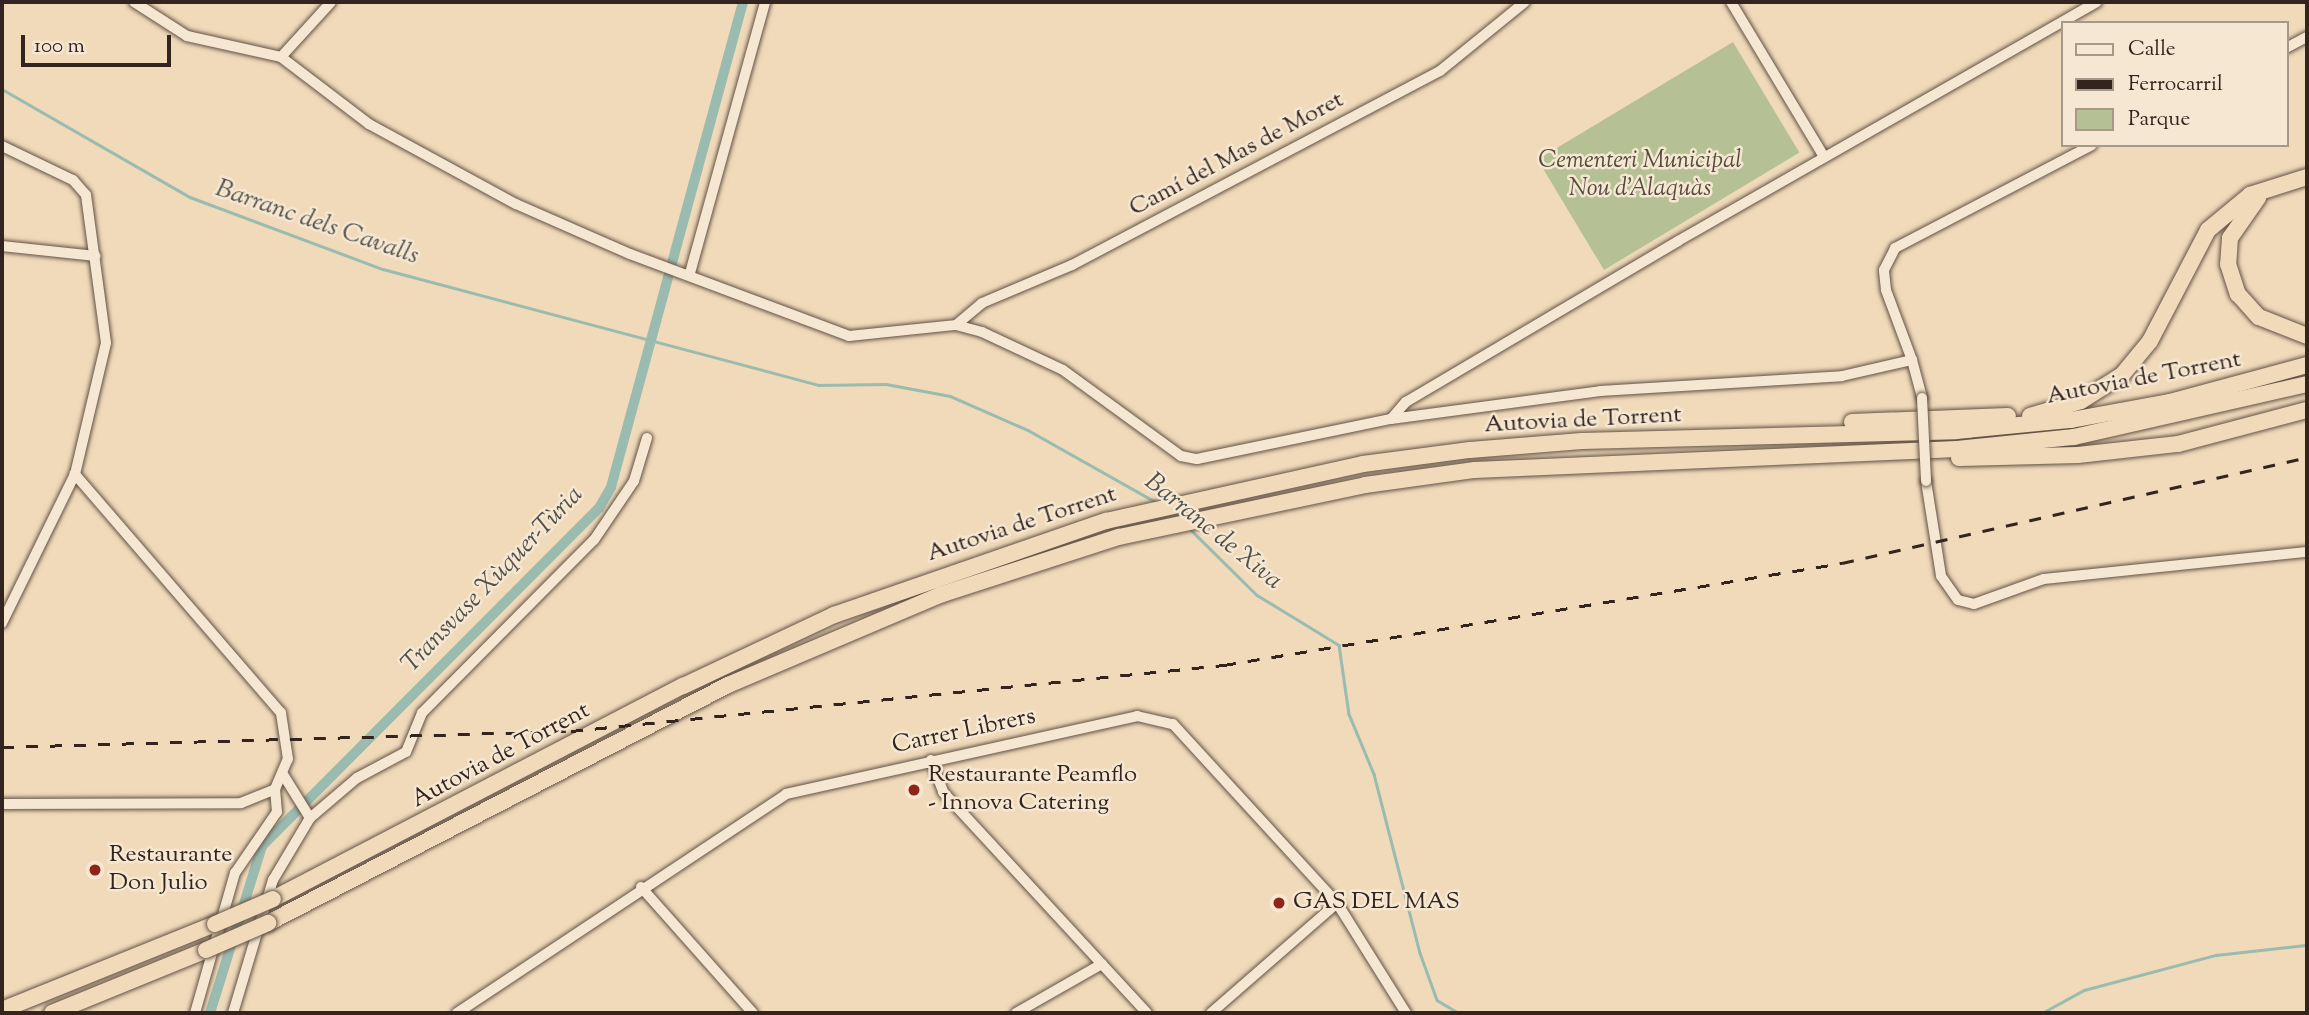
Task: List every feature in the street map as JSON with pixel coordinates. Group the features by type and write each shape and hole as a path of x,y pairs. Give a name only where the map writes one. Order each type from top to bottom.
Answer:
{"highway":[{"path":"1470,450 1583,433 2036,415 2081,401 2122,375 2150,341 2208,230 2237,203 2307,177"},
{"path":"2266,190 2235,230 2228,264 2238,294 2259,317 2307,336"},
{"name":"Autovia de Torrent","path":"2,1010 273,899 809,627 958,568 1106,521 1215,493 1470,450 1622,439 1956,431 2071,420 2170,402 2307,365"},
{"name":"Autovia de Torrent","path":"52,1013 268,923 728,685 940,595 1119,537 1228,510 1376,483 1583,462 1957,449 2074,437 2307,384"},
{"path":"1583,462 2078,455 2178,444 2307,410"}],"street":[{"path":"134,2 187,36 281,57 369,124 516,204 685,271 804,324 849,336 956,325 1063,370 1181,456 1221,457 1391,419 1600,391 1842,376 1912,360"},
{"path":"281,57 331,2"},
{"path":"685,271 765,2"},
{"name":"Camí del Mas de Moret","path":"956,325 982,303 1072,265 1440,71 1525,2"},
{"path":"1731,2 1824,157"},
{"path":"2064,21 2098,2"},
{"path":"1391,419 1406,402 1824,157 2060,23"},
{"path":"2288,47 2307,37"},
{"path":"2,146 73,180 86,195 106,343 75,474 2,623"},
{"path":"2088,147 1895,248 1884,270 1886,290 1912,360 1922,398 1928,518 1941,576 1958,600 1974,604 2044,579 2307,552"},
{"path":"2,246 95,256"},
{"path":"233,1013 273,880 310,818 357,778 407,751 422,713 594,540 634,481 647,438"},
{"path":"2,804 229,804 275,789 284,776 288,732 281,713 75,474"},
{"name":"Carrer Librers","path":"457,1013 641,887 786,794 1137,716 1167,719 1337,903 1406,1013"},
{"path":"931,761 943,792 1147,1013"},
{"path":"284,776 297,789 310,818"},
{"path":"195,1013 235,873 277,812 275,789"},
{"path":"641,887 753,1013"},
{"path":"1211,1013 1337,903"},
{"path":"1016,1013 1102,964"}],"green space":[{"name":"Cementeri Municipal Nou d'Alaquàs","path":"1733,42 1799,153 1604,270 1538,159"}],"waterway":[{"name":"Transvase Xùquer-Tùria","path":"210,1013 262,846 599,508 611,487 743,2"},
{"name":"Barranc dels Cavalls","path":"2,89 190,197 383,269 818,385 886,384 950,396 1028,430 1156,502"},
{"name":"Barranc de Xiva","path":"1189,528 1257,595 1339,645 1349,714 1374,774 1420,953 1437,1000 1459,1013"},
{"name":"Barranc de Xiva","path":"2042,1013 2084,990 2216,955 2307,945"}],"railway":[{"path":"2,747 571,731 1224,665 1842,563 2307,457"}],"place":[{"name":"Restaurante Peamflo - Innova Catering","path":"914,790"},
{"name":"Restaurante Don Julio","path":"95,870"},
{"name":"GAS DEL MAS","path":"1279,903"}]}
